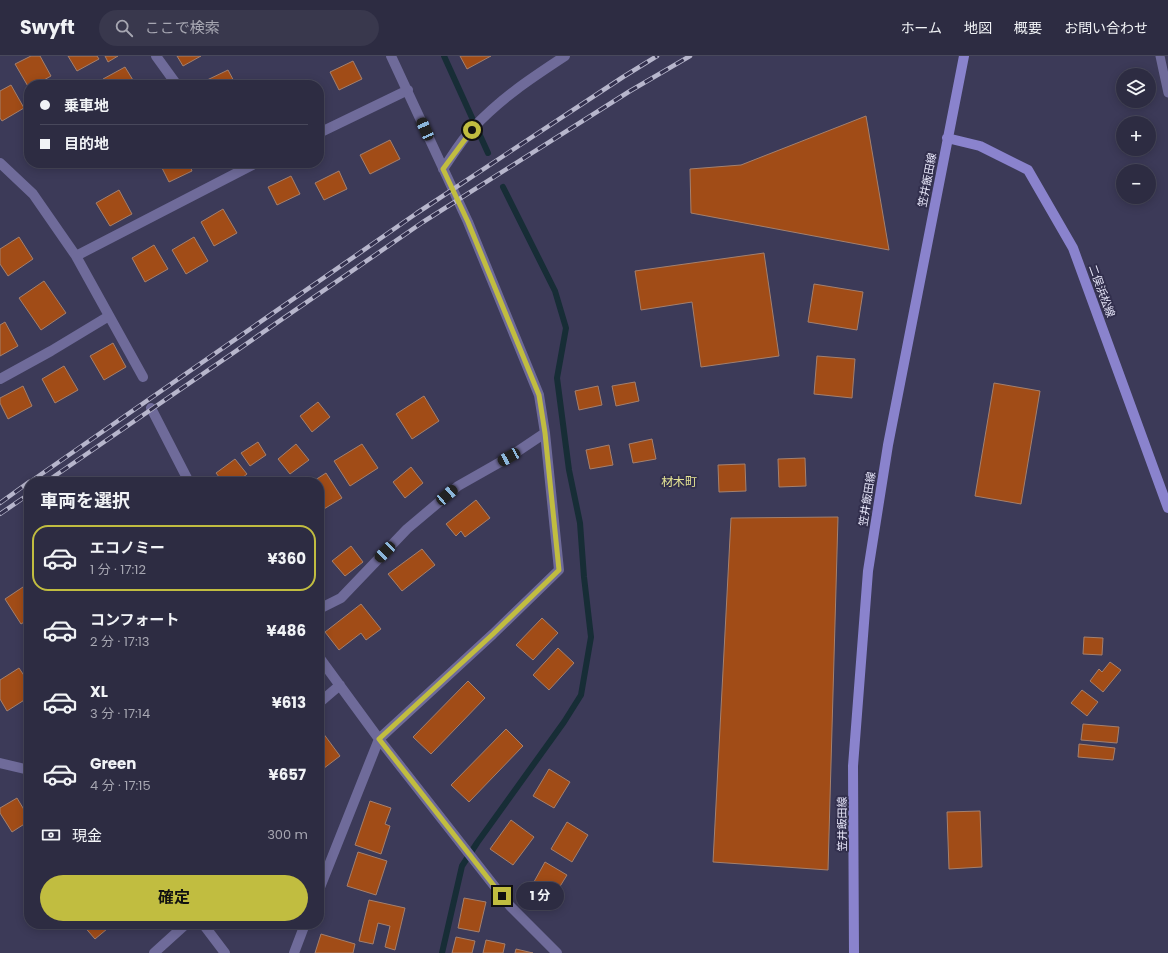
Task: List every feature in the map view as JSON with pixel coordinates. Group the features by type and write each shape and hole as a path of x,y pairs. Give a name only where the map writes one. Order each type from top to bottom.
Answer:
{"main road":[{"name":"笠井飯田線","path":"854,953 853,766 868,571 888,445 964,56"},
{"name":"二俣浜松線","path":"947,138 980,146 1028,170 1074,248 1168,508"}],"street":[{"path":"156,56 173,80"},
{"path":"324,877 379,739 493,634 559,570 545,433 539,395 468,222 391,56"},
{"path":"443,169 472,130 491,110 521,85 565,56"},
{"path":"324,131 408,90"},
{"path":"0,163 33,194 76,256 143,377"},
{"path":"76,256 236,168"},
{"path":"0,379 109,316"},
{"path":"152,408 186,477"},
{"path":"324,607 341,598 407,529 458,486 509,457 545,433"},
{"path":"324,664 379,739 510,906 557,953"},
{"path":"324,699 340,685"},
{"path":"0,763 24,769"},
{"path":"154,953 180,929"},
{"path":"207,929 225,953"},
{"path":"294,953 303,929"}],"lane":[{"path":"1160,56 1168,90"}],"building":[{"path":"31,56 40,56 51,76 44,80 24,80 15,64"},
{"path":"68,56 97,56 99,59 77,71"},
{"path":"105,56 118,56 108,62"},
{"path":"177,56 201,56 183,66"},
{"path":"460,56 491,56 467,69"},
{"path":"353,61 362,79 339,90 330,72"},
{"path":"125,67 133,80 104,80"},
{"path":"228,70 233,80 207,80"},
{"path":"11,85 24,108 2,121 0,118 0,91"},
{"path":"866,116 889,250 691,213 690,169 741,165"},
{"path":"390,140 400,159 370,174 360,155"},
{"path":"162,168 191,168 192,171 169,182"},
{"path":"339,171 347,189 324,200 315,183"},
{"path":"291,176 300,194 277,205 268,187"},
{"path":"119,190 132,214 110,226 96,203"},
{"path":"223,209 237,233 214,246 201,222"},
{"path":"19,237 33,259 8,276 0,264 0,249"},
{"path":"194,237 208,261 186,274 172,250"},
{"path":"154,245 168,269 145,282 132,258"},
{"path":"764,253 779,356 701,367 692,302 641,310 635,271"},
{"path":"44,281 66,313 41,330 19,298"},
{"path":"814,284 863,292 857,330 808,322"},
{"path":"5,322 18,346 0,356 0,325"},
{"path":"113,343 126,367 104,380 90,356"},
{"path":"817,356 855,359 852,398 814,394"},
{"path":"64,366 78,390 55,403 42,379"},
{"path":"635,382 639,401 616,406 612,386"},
{"path":"994,383 1040,391 1021,504 975,496"},
{"path":"23,386 32,406 8,419 0,403 0,398"},
{"path":"598,386 602,405 579,410 575,391"},
{"path":"424,396 439,421 412,439 396,414"},
{"path":"318,402 330,417 312,432 300,416"},
{"path":"652,439 656,459 633,463 629,444"},
{"path":"258,442 266,455 250,466 241,453"},
{"path":"296,444 309,460 290,474 278,459"},
{"path":"362,444 378,468 350,486 334,461"},
{"path":"609,445 613,465 590,469 586,450"},
{"path":"805,458 806,486 779,487 778,459"},
{"path":"235,459 247,474 243,477 219,477 216,473"},
{"path":"745,464 746,491 719,492 718,465"},
{"path":"411,467 423,483 405,498 393,482"},
{"path":"326,473 342,498 324,509 324,477 320,477"},
{"path":"476,500 490,518 465,537 461,531 456,536 446,524"},
{"path":"838,517 828,870 713,862 731,518"},
{"path":"351,546 363,562 345,576 332,561"},
{"path":"422,549 435,565 402,591 388,574"},
{"path":"24,586 24,622 21,624 5,599"},
{"path":"361,604 381,629 366,640 361,633 339,650 325,632"},
{"path":"542,618 558,633 533,660 516,645"},
{"path":"1084,637 1103,638 1102,655 1083,654"},
{"path":"558,648 574,663 549,690 533,675"},
{"path":"1110,662 1121,670 1103,692 1090,681 1099,669 1102,672"},
{"path":"19,668 24,676 24,700 7,711 0,699 0,680"},
{"path":"468,681 485,698 431,754 413,737"},
{"path":"1082,690 1098,702 1087,716 1071,703"},
{"path":"1083,724 1119,727 1117,743 1081,740"},
{"path":"506,729 523,746 469,802 451,785"},
{"path":"324,734 340,756 324,768"},
{"path":"1079,744 1115,748 1113,760 1078,757"},
{"path":"549,769 570,782 554,808 533,796"},
{"path":"17,798 24,810 24,824 12,832 0,813 0,808"},
{"path":"370,801 391,808 385,824 390,826 381,854 355,845"},
{"path":"980,811 982,867 949,869 947,812"},
{"path":"511,820 534,837 513,865 490,849"},
{"path":"567,822 588,835 572,862 551,849"},
{"path":"358,852 387,861 376,895 347,886"},
{"path":"545,862 567,875 551,901 530,889"},
{"path":"464,898 486,902 479,932 458,928"},
{"path":"369,900 405,908 395,950 385,947 390,926 378,923 373,944 359,941"},
{"path":"86,929 107,929 95,939"},
{"path":"321,934 355,944 353,953 315,953"},
{"path":"456,937 475,941 472,953 452,953"},
{"path":"486,940 505,944 503,953 483,953"},
{"path":"516,949 533,953 515,953"}],"waterway":[{"path":"444,56 488,153"},
{"path":"442,953 462,866 564,722 581,695 591,637 584,577 580,523 569,470 557,378 566,328 555,291 503,187"}],"railway":[{"path":"37,477 417,213 657,56"},
{"path":"53,477 423,222 630,91 690,56"},
{"path":"0,503 24,486"},
{"path":"0,514 24,497"}],"district":[{"name":"材木町","path":"679,481"}],"route":[{"path":"472,130 443,169 468,222 539,395 545,433 559,570 493,634 379,739 502,896"}]}
